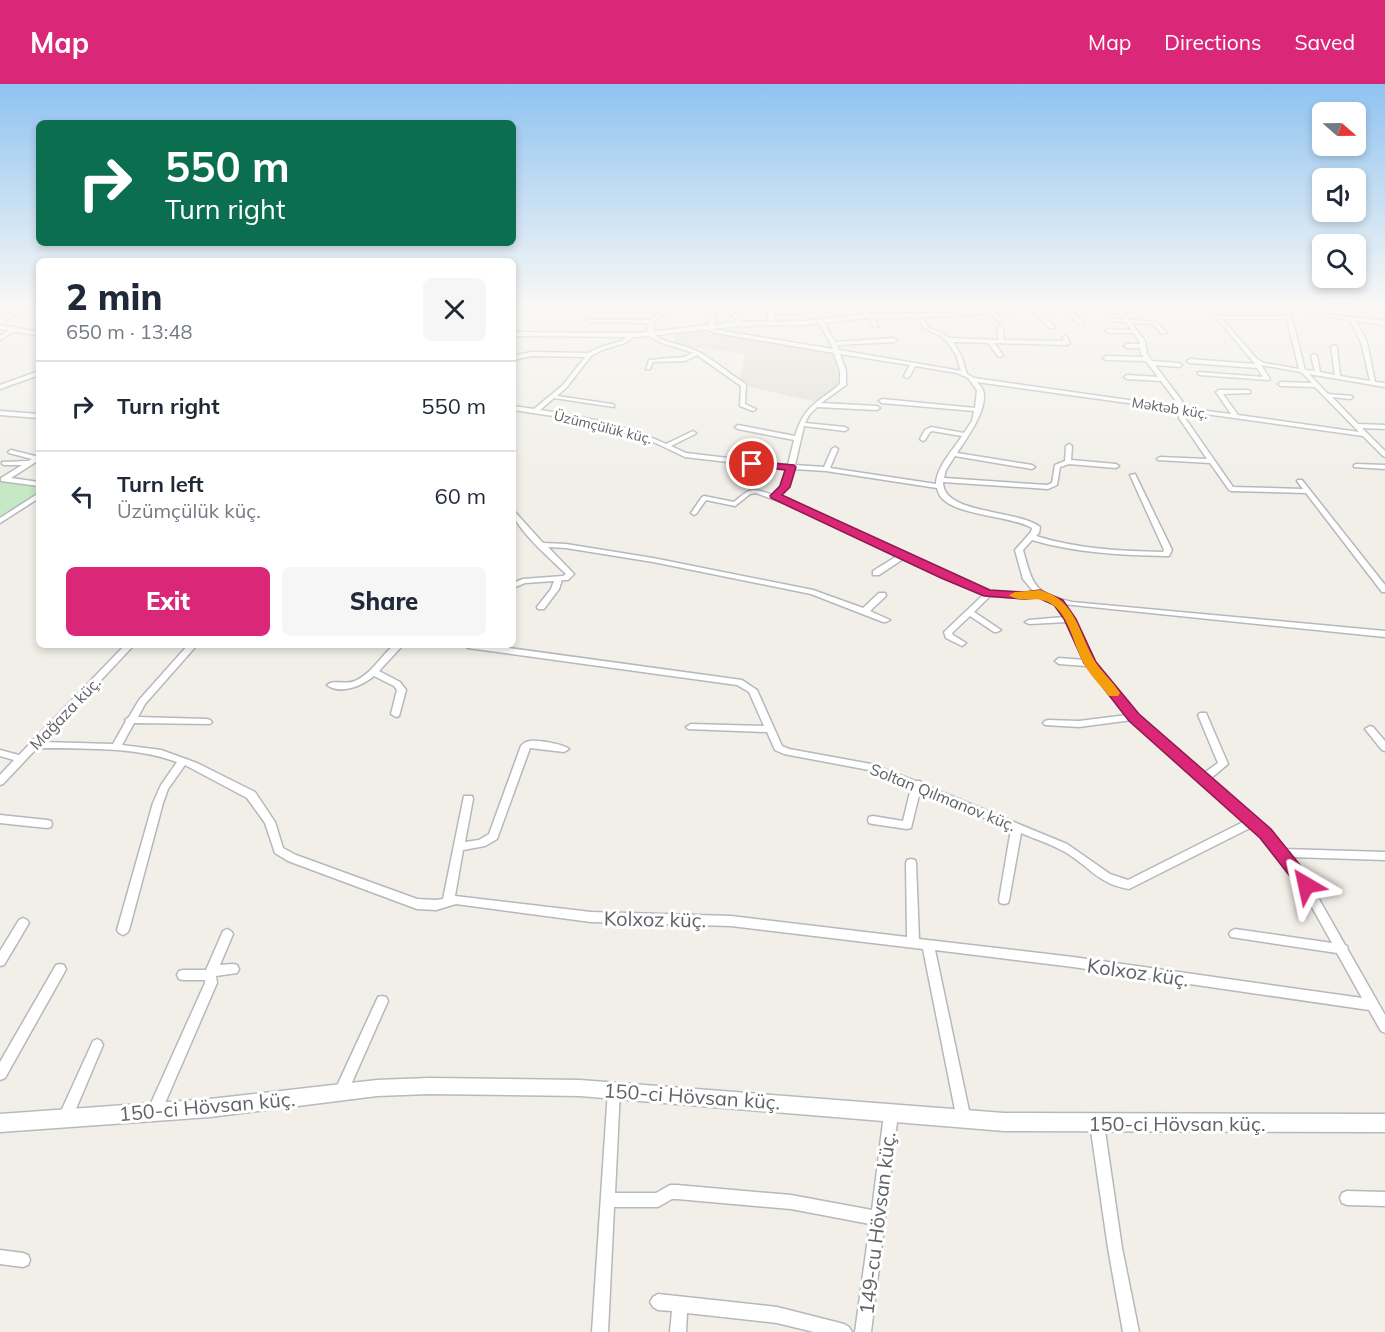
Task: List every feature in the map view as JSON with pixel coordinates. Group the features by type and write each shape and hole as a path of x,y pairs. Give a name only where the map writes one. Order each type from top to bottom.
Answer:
{"street":[{"path":"537,410 555,397 582,363"},
{"path":"648,368 650,363"},
{"path":"715,363 730,378 744,385 742,405 753,409"},
{"path":"775,496 785,487 791,467 795,438 810,410 838,390 845,381 840,363"},
{"path":"909,363 964,374 974,380 980,390 979,410 967,435 940,476 939,484 946,498 962,508 1028,521 1036,530 1021,546 1019,554 1027,579 1040,594 1059,603 1385,634"},
{"path":"961,363 964,374"},
{"path":"1151,363 1179,401 1182,418 1238,499"},
{"path":"1171,363 1179,364"},
{"path":"1200,373 1267,379 1256,363"},
{"path":"1257,363 1385,386"},
{"path":"1300,363 1302,370 1315,385 1385,455"},
{"path":"1316,363 1318,374"},
{"path":"1336,363 1338,378"},
{"path":"1370,363 1373,384"},
{"path":"908,376 914,364"},
{"path":"0,387 36,374"},
{"path":"1127,377 1163,379"},
{"name":"Məktəb küç.","path":"974,380 1087,392 1181,410 1366,435"},
{"path":"1281,384 1315,385"},
{"path":"1237,418 1219,392 1248,392"},
{"path":"1325,395 1350,397"},
{"path":"555,397 612,406"},
{"path":"882,401 979,410"},
{"path":"817,405 878,408"},
{"name":"Üzümçülük küç.","path":"516,408 537,410 648,437 685,455 826,469 939,484 1048,487 1055,484 1057,464 1068,462"},
{"path":"0,413 36,416"},
{"path":"802,424 844,429"},
{"path":"1357,426 1385,427"},
{"path":"738,427 795,438"},
{"path":"923,439 927,431 931,429 967,435"},
{"path":"666,446 693,432"},
{"path":"1069,446 1068,462 1116,466"},
{"path":"826,469 836,449"},
{"path":"11,452 36,457"},
{"path":"953,454 1032,467"},
{"path":"2,479 36,458"},
{"path":"1160,459 1212,461"},
{"path":"4,463 29,463"},
{"path":"1356,466 1385,467"},
{"path":"1030,537 1084,549 1166,554 1168,550 1133,475"},
{"path":"2,479 36,484"},
{"path":"1300,481 1385,590"},
{"path":"1231,489 1308,491"},
{"path":"694,513 704,498 735,504 753,490 775,496 988,594 1024,596 1040,594"},
{"path":"0,521 36,497"},
{"path":"516,516 570,572 568,577 559,579 516,583"},
{"path":"542,545 566,546 702,569 813,592 886,620"},
{"path":"876,573 902,556"},
{"path":"541,607 555,589 559,579"},
{"path":"962,643 949,636 948,632 988,594"},
{"path":"865,611 882,595"},
{"path":"1059,603 1070,619 1090,663 1134,717 1253,822 1282,853 1312,895 1384,1023"},
{"path":"969,612 997,630"},
{"path":"1029,622 1070,619"},
{"name":"Mağaza küç.","path":"0,781 127,648"},
{"path":"116,747 142,702 190,648"},
{"path":"331,685 351,685 373,672 396,648"},
{"name":"Soltan Qılmanov küç.","path":"490,648 739,682 753,690 774,743 787,752 871,767 917,784 1072,852 1109,881 1129,885 1253,822"},
{"path":"1059,661 1090,663"},
{"path":"373,672 397,684 402,690 396,714"},
{"path":"1203,715 1223,764 1204,778"},
{"path":"1048,723 1079,724 1134,717"},
{"path":"130,720 207,722"},
{"path":"691,727 769,729"},
{"path":"1370,729 1385,748"},
{"name":"Kolxoz küç.","path":"36,744 116,747 161,753 183,761 251,795 270,822 279,850 292,858 417,904 480,902 591,917 731,921 1073,962 1373,1005"},
{"path":"460,846 487,842 493,836 526,746 531,744 564,749"},
{"path":"0,753 22,759"},
{"path":"123,930 158,803 164,788 183,761"},
{"path":"873,820 907,825 917,784"},
{"path":"448,902 468,799"},
{"path":"0,819 47,824"},
{"path":"1004,900 1017,827"},
{"path":"1282,853 1385,856"},
{"path":"911,863 913,943"},
{"path":"0,961 23,923"},
{"path":"154,1112 211,983 211,973 227,934"},
{"path":"1235,934 1343,949"},
{"path":"928,945 964,1120"},
{"path":"0,1074 60,969"},
{"path":"183,975 233,969"},
{"path":"341,1092 382,1001"},
{"path":"64,1118 98,1045"},
{"name":"150-ci Hövsan küç.","path":"0,1123 154,1112 408,1086 614,1090 964,1120 1097,1124 1385,1123"},
{"path":"600,1332 614,1090"},
{"name":"149-cu Hövsan küç.","path":"863,1332 891,1114"},
{"path":"1097,1124 1115,1248 1131,1332"},
{"path":"608,1200 658,1200 670,1191 791,1202 877,1218"},
{"path":"1347,1198 1385,1199"},
{"path":"0,1257 23,1260"},
{"path":"658,1302 777,1315 844,1332"},
{"path":"678,1332 680,1304"}],"shaded area":[{"path":"743,363 835,363 839,385 816,402 750,387 740,380"}],"green space":[{"path":"0,482 36,486 36,494 0,518"}],"slow traffic":[{"path":"1015,595 1040,594 1059,603 1070,619 1090,663 1113,693"}],"route":[{"path":"752,464 791,467 785,487 775,496 945,576 988,594 1024,596 1040,594 1059,603 1070,619 1090,663 1134,717 1266,834 1306,885"}]}
